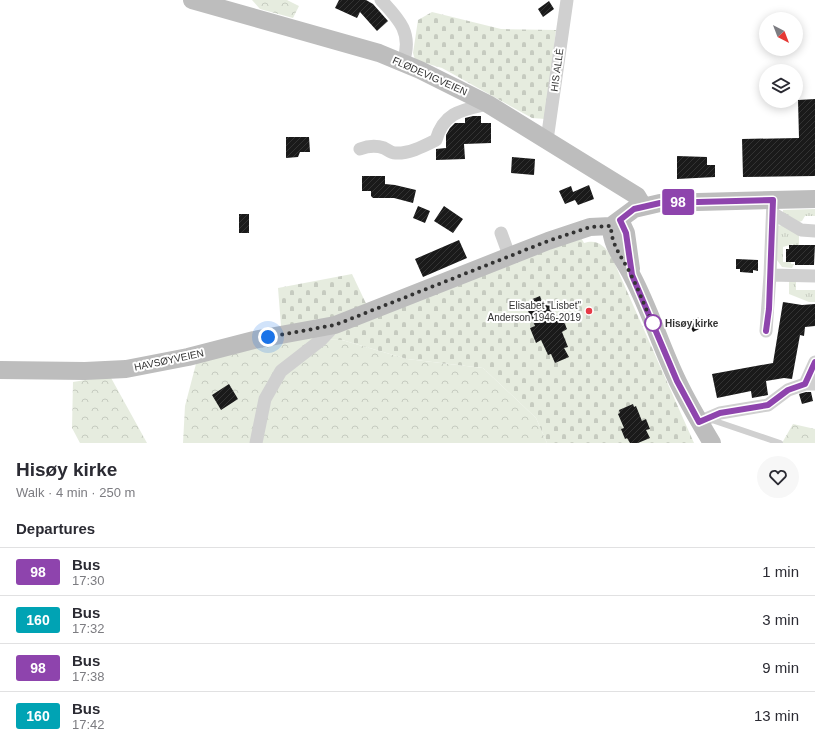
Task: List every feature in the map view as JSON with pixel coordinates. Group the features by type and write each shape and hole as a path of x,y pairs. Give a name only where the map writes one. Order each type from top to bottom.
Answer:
{"main road":[{"name":"FLØDEVIGVEIEN","path":"192,0 371,51 403,62 488,104 637,196 643,206"},
{"path":"712,443 703,420 677,381 632,275 615,248 611,236 615,223 634,209 660,203 773,207 815,199"},
{"name":"HAVSØYVEIEN","path":"0,370 80,372 126,369 188,357 254,340 335,325 509,256 590,227 615,223"}],"street":[{"path":"381,0 394,14 403,27 408,48 403,62"},
{"name":"HIS ALLÈ","path":"547,140 567,0"},
{"path":"360,149 368,146 376,146 392,153 401,153 423,146 436,140 440,126 452,115 488,104"},
{"path":"773,207 801,230 815,232"},
{"path":"766,331 773,207"},
{"path":"501,233 509,256"},
{"path":"770,275 815,276"},
{"path":"256,443 264,399 281,371 321,340 335,325"},
{"path":"703,420 720,413 768,405 788,390 810,384 815,362"}],"lane":[{"path":"703,420 780,443"}],"green space":[{"path":"252,0 287,0 299,6 293,18 260,9"},
{"path":"432,12 501,29 556,30 545,119 532,118 442,68 415,60 413,53 418,20"},
{"path":"815,209 815,216 805,216 802,221 799,222 783,214 783,210"},
{"path":"782,225 799,235 799,248 793,248 793,244 783,247 783,262 791,262 791,264 794,264 792,268 782,267 774,256 777,226"},
{"path":"580,236 584,243 596,242 605,248 611,255 694,443 547,443 536,418 483,368 407,359 342,340 282,338 278,288 352,274 371,314"},
{"path":"789,281 796,281 796,290 815,290 815,302 809,302 789,294"},
{"path":"282,338 342,340 407,359 483,368 536,418 547,443 183,443 185,406 197,360"},
{"path":"110,376 147,443 80,443 72,428 73,382"},
{"path":"793,424 815,429 815,443 782,443"}],"building":[{"path":"339,0 366,0 373,4 388,21 377,31 360,12 357,18 335,8"},
{"path":"549,1 554,9 543,17 538,9"},
{"path":"815,99 815,176 743,177 742,139 799,138 798,108 803,108 803,100"},
{"path":"481,116 481,123 491,123 491,143 464,144 465,159 436,160 436,149 446,148 446,135 450,128 455,123 465,123 465,118"},
{"path":"286,137 309,137 310,152 300,152 298,157 286,158"},
{"path":"677,156 707,157 707,165 715,165 715,177 677,179"},
{"path":"512,157 535,159 534,175 511,173"},
{"path":"362,176 385,176 385,184 416,190 413,203 394,198 373,198 371,196 371,191 362,191"},
{"path":"589,185 594,199 578,205 575,200 565,204 559,191 571,186 573,192"},
{"path":"418,206 430,211 425,223 413,218"},
{"path":"444,206 463,219 453,233 434,221"},
{"path":"239,214 249,214 249,233 239,233"},
{"path":"459,240 467,258 423,277 415,259"},
{"path":"789,245 815,245 814,265 795,265 795,262 786,262 786,249 789,249"},
{"path":"736,259 758,260 758,271 753,270 753,273 740,272 740,269 736,269"},
{"path":"540,296 543,305 549,302 556,317 561,315 567,329 562,332 568,347 564,348 569,357 555,363 551,354 548,355 541,340 536,343 530,328 535,326 528,311 534,309 530,300"},
{"path":"783,302 802,305 815,304 815,326 805,327 804,336 800,335 792,379 784,378 766,381 768,395 752,398 751,391 717,398 712,374 773,363"},
{"path":"698,317 703,327 693,332 688,322"},
{"path":"229,384 238,399 221,410 212,395"},
{"path":"811,392 813,401 802,404 799,394"},
{"path":"633,404 634,407 636,406 642,421 646,419 650,429 646,430 650,438 638,443 630,443 627,438 625,439 621,429 624,428 618,414 620,413 619,410"}],"bus line":[{"name":"98","path":"766,331 769,309 774,214 773,200 660,203 634,209 620,220 626,233 632,275 677,381 699,422 720,413 768,405 788,390 805,384 810,369 815,362"}],"place":[{"name":"Elisabet \"Lisbet\" Anderson 1946-2019","path":"589,311"},
{"name":"Hisøy kirke","path":"653,323"}],"route":[{"path":"268,337 294,334 335,325 494,261 590,227 604,226 611,226 613,243 618,254 632,275 653,323"}]}
